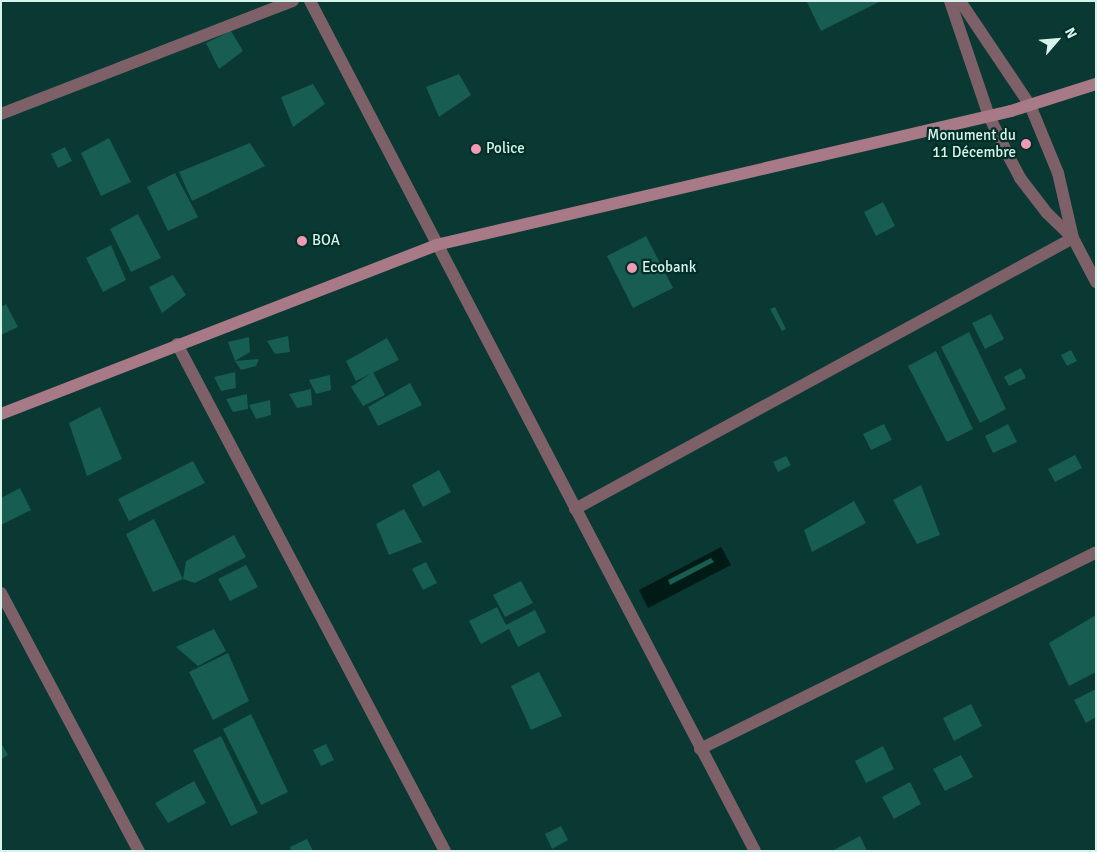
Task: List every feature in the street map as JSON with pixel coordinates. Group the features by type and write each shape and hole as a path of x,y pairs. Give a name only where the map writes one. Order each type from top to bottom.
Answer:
{"main road":[{"path":"1,414 177,344 436,245 989,116 1096,84"}],"street":[{"path":"1,114 293,1"},
{"path":"310,1 436,245 755,851"},
{"path":"950,1 989,116 1020,178 1047,214 1073,238"},
{"path":"960,1 1030,105 1058,173 1073,238 1096,282"},
{"path":"575,509 1073,238"},
{"path":"177,344 445,851"},
{"path":"700,749 1096,552"},
{"path":"1,593 138,851"}],"water":[{"path":"721,547 731,565 648,608 639,590"}],"building":[{"path":"881,1 821,31 807,2"},
{"path":"231,31 243,51 219,69 206,43"},
{"path":"459,74 471,95 439,117 426,87"},
{"path":"313,84 325,104 293,127 281,97"},
{"path":"109,138 131,182 101,196 81,153"},
{"path":"250,143 265,166 192,201 179,172"},
{"path":"65,147 72,161 58,168 51,154"},
{"path":"175,173 198,217 168,231 147,187"},
{"path":"883,202 895,226 876,236 864,212"},
{"path":"138,214 161,258 131,272 110,229"},
{"path":"646,236 673,288 633,308 607,256"},
{"path":"111,245 126,280 103,292 86,258"},
{"path":"173,275 186,295 162,313 149,287"},
{"path":"6,304 18,327 1,335 1,307"},
{"path":"775,307 786,329 782,331 770,309"},
{"path":"991,314 1004,339 985,349 972,323"},
{"path":"969,332 1006,409 980,423 941,347"},
{"path":"288,336 290,352 275,354 267,341"},
{"path":"249,337 250,352 235,361 228,342"},
{"path":"387,338 399,360 356,381 346,361"},
{"path":"1071,350 1077,361 1067,366 1061,355"},
{"path":"936,351 973,429 947,442 908,366"},
{"path":"259,359 256,366 241,370 235,361"},
{"path":"1021,368 1026,378 1009,386 1004,377"},
{"path":"235,372 236,388 221,391 214,377"},
{"path":"373,372 385,395 363,406 351,387"},
{"path":"330,375 331,390 316,394 309,380"},
{"path":"410,383 422,405 378,426 368,407"},
{"path":"311,389 312,405 297,408 289,394"},
{"path":"247,394 248,409 233,412 226,399"},
{"path":"270,400 271,415 256,419 249,405"},
{"path":"100,407 122,459 87,476 69,423"},
{"path":"884,424 892,440 871,450 863,434"},
{"path":"1008,424 1017,442 993,453 985,436"},
{"path":"1075,455 1082,468 1055,482 1048,469"},
{"path":"786,456 791,465 778,472 773,462"},
{"path":"193,461 205,483 129,521 118,499"},
{"path":"439,470 451,492 423,507 412,485"},
{"path":"921,485 940,535 917,544 893,500"},
{"path":"20,488 31,510 1,525 1,498"},
{"path":"854,501 866,523 812,552 804,530"},
{"path":"404,509 422,542 389,555 376,524"},
{"path":"154,519 183,579 153,592 126,534"},
{"path":"234,535 246,557 195,583 183,579 186,561"},
{"path":"711,558 714,562 670,585 668,580"},
{"path":"426,562 437,583 423,590 412,569"},
{"path":"246,565 258,587 230,601 218,579"},
{"path":"521,581 533,603 505,617 493,595"},
{"path":"497,607 506,625 535,610 546,632 518,647 509,629 481,644 469,621"},
{"path":"1096,615 1096,672 1069,686 1049,643"},
{"path":"214,629 226,651 198,666 176,647"},
{"path":"228,653 249,701 213,720 189,672"},
{"path":"539,672 562,716 531,730 511,686"},
{"path":"1096,689 1096,717 1086,723 1074,700"},
{"path":"971,704 982,726 954,741 943,718"},
{"path":"251,714 288,792 261,805 223,729"},
{"path":"221,736 258,813 231,826 193,750"},
{"path":"1,743 8,755 1,759"},
{"path":"326,744 334,760 321,766 313,750"},
{"path":"883,746 894,769 866,783 855,761"},
{"path":"961,755 973,777 945,791 933,769"},
{"path":"194,781 206,803 168,823 155,803"},
{"path":"910,782 921,804 894,819 882,797"},
{"path":"561,826 568,840 552,849 545,834"},
{"path":"860,836 867,851 832,851"},
{"path":"307,839 313,851 291,851 290,847"}],"place":[{"name":"Monument du 11 Décembre","path":"1026,144"},
{"name":"Police","path":"476,149"},
{"name":"BOA","path":"302,241"},
{"name":"Ecobank","path":"632,268"}]}
